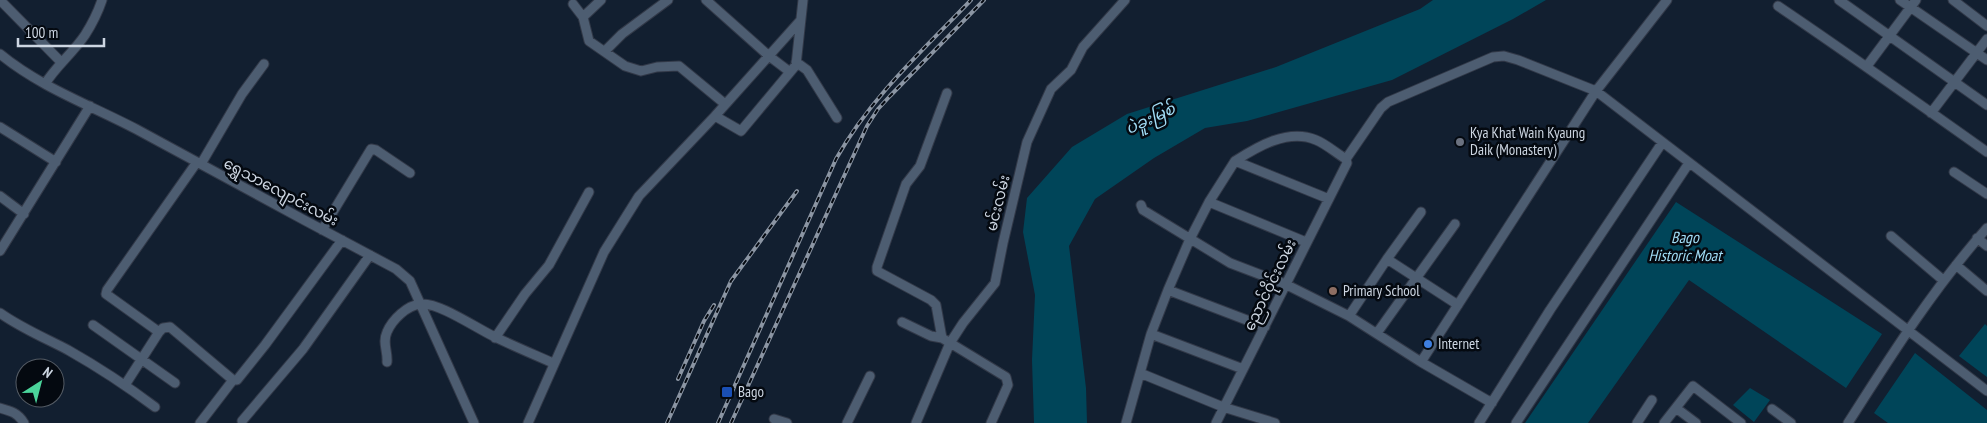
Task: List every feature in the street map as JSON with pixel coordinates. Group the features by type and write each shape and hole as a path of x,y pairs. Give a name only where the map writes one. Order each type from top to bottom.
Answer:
{"street":[{"path":"0,0 61,62"},
{"path":"45,84 84,36 96,16 102,0"},
{"path":"583,17 601,0"},
{"path":"605,51 622,34 668,0"},
{"path":"706,0 769,56 790,72"},
{"path":"715,116 741,131 790,72 796,62 803,0"},
{"name":"မင်းလမ်း","path":"916,423 946,341 995,283 1002,243 1027,142 1051,89 1071,70 1083,47 1125,0"},
{"path":"1421,362 1596,91 1667,0"},
{"path":"1839,0 1987,105"},
{"path":"1900,0 1914,4 1987,60"},
{"path":"1953,0 1987,26"},
{"path":"573,4 583,17 589,41 625,66 641,71 657,67 679,66 725,104"},
{"path":"1867,66 1914,4"},
{"path":"1778,6 1867,66 1987,152"},
{"path":"528,423 604,252 639,196 715,116 800,20"},
{"path":"1931,113 1978,54 1987,39"},
{"name":"ရွှေသာလျောင်းလမ်း","path":"0,54 15,66 45,84 199,163 396,268 410,281 474,423"},
{"name":"ညောင်ဝိုင်းလမ်း","path":"1216,423 1347,163 1346,160 1382,108 1388,102 1493,57 1504,56 1596,91 1987,391"},
{"path":"796,62 807,70 837,118"},
{"path":"159,332 106,294 107,290 199,163 242,94 264,64"},
{"path":"946,341 936,305 931,300 880,274 877,267 906,184 920,166 947,93"},
{"path":"0,252 90,106"},
{"path":"0,127 56,162"},
{"path":"1129,422 1151,334 1168,290 1190,239 1209,202 1235,160 1264,142 1296,136 1315,140 1346,160"},
{"path":"1479,423 1550,310 1662,142"},
{"path":"322,230 371,149 376,150 410,173"},
{"path":"1235,160 1329,199"},
{"path":"1516,423 1689,163"},
{"path":"1954,172 1987,194"},
{"path":"495,338 524,294 549,265 589,192"},
{"path":"0,196 24,214"},
{"path":"1209,202 1306,242"},
{"path":"1141,205 1143,210 1230,263 1285,284 1349,316 1421,362 1492,403"},
{"path":"1349,316 1421,212"},
{"path":"1377,333 1455,224"},
{"path":"1848,423 1907,329 1943,280 1987,228"},
{"path":"1891,236 1943,280"},
{"path":"1977,238 1987,246"},
{"path":"200,423 233,380 237,380 265,345 342,240"},
{"path":"242,421 303,349 370,255"},
{"path":"1387,259 1418,277 1458,305"},
{"path":"1956,265 1987,291"},
{"path":"1168,290 1265,327"},
{"path":"387,362 388,352 384,344 386,333 400,315 419,304 438,308 495,338 554,363"},
{"path":"0,313 125,385 155,407"},
{"path":"902,322 946,341 1006,377 1008,385 991,423"},
{"path":"93,324 175,383"},
{"path":"125,385 159,332 163,328 170,327 233,380"},
{"path":"1151,334 1243,369"},
{"path":"1140,373 1223,407 1275,423"},
{"path":"847,423 870,376"},
{"path":"1664,423 1693,386 1741,423"},
{"path":"1637,423 1652,400"},
{"path":"0,408 12,411 20,416 24,423"},
{"path":"1676,408 1696,423"},
{"path":"1772,408 1792,423"},
{"path":"774,419 787,423"}],"water":[{"name":"ပဲခူးမြစ်","path":"1433,0 1546,0 1513,19 1392,80 1247,121 1205,128 1154,158 1095,199 1069,246 1086,388 1087,423 1034,423 1032,360 1035,295 1023,232 1027,198 1072,147 1127,114 1276,67 1420,9"},
{"name":"Bago Historic Moat","path":"1676,202 1882,334 1846,388 1689,280 1588,423 1525,423"},
{"path":"1985,324 1987,326 1987,377 1959,356"},
{"path":"1915,353 1987,410 1987,423 1888,423 1874,413"},
{"path":"1750,388 1770,400 1754,422 1733,405"}],"railway":[{"path":"718,423 836,159 865,115 881,95 971,0"},
{"path":"731,423 867,126 878,109 890,96 984,0"},
{"path":"667,423 731,281 797,191"},
{"path":"678,379 704,321 714,305"}],"place":[{"name":"Kya Khat Wain Kyaung Daik (Monastery)","path":"1460,142"},
{"name":"Primary School","path":"1333,291"},
{"name":"Internet","path":"1428,344"},
{"name":"Bago","path":"727,392"}]}
